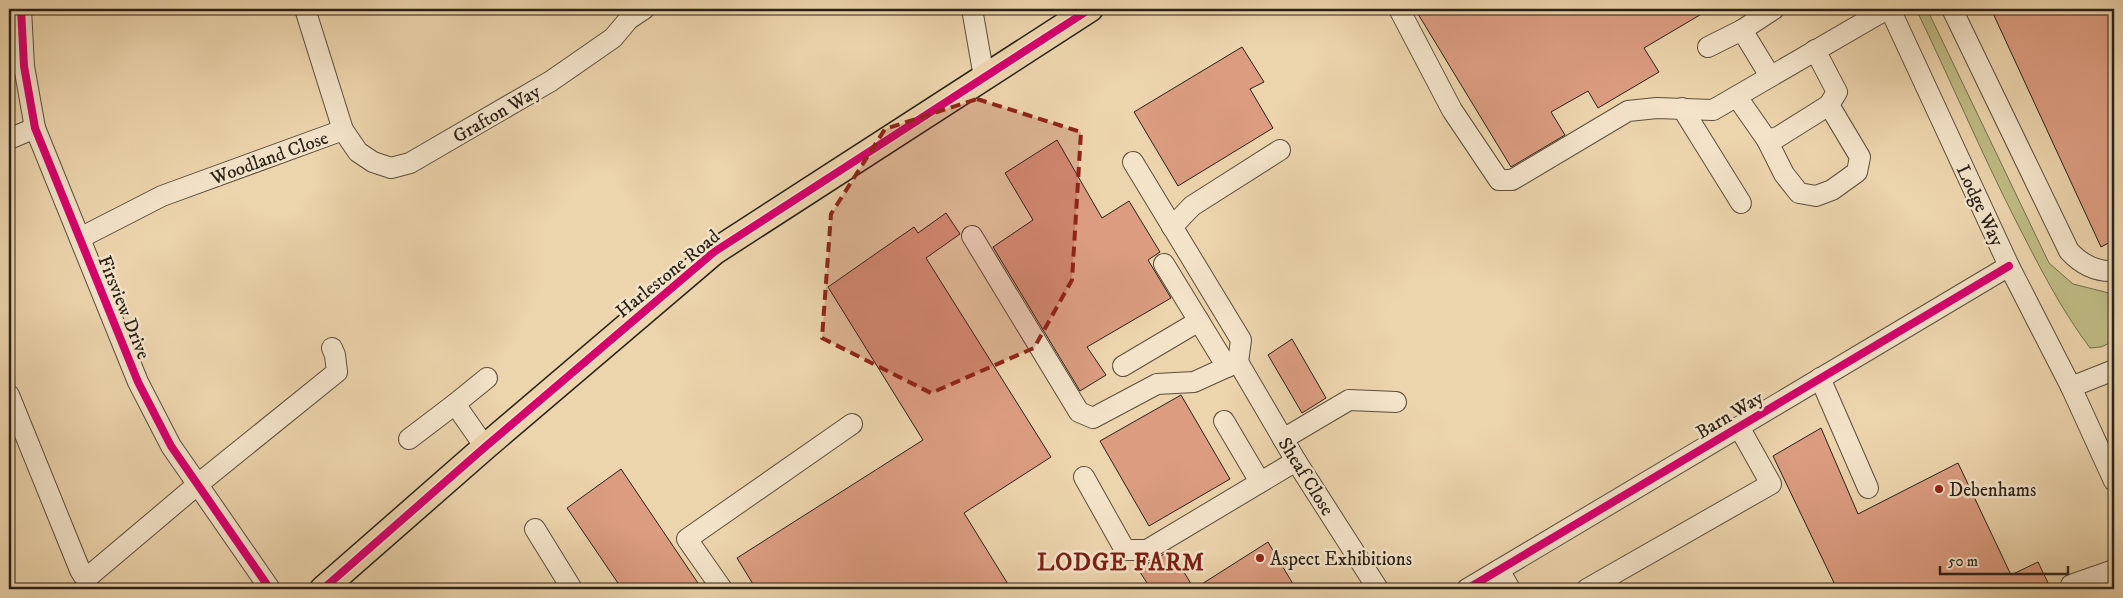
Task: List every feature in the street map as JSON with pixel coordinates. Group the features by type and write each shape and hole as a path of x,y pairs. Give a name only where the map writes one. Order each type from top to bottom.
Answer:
{"main road":[{"name":"Harlestone Road","path":"323,589 485,447 714,252 1090,9"}],"street":[{"name":"Firsview Drive","path":"21,9 24,66 35,128 146,399 171,446 270,589"},
{"name":"Woodland Close","path":"80,238 162,196 343,130 305,9"},
{"path":"972,9 984,77"},
{"path":"1400,9 1452,110 1499,180 1512,180 1628,111 1657,108 1714,110 1889,9"},
{"path":"1708,47 1742,30 1774,9"},
{"name":"Lodge Way","path":"1889,9 2009,266 2071,387 2114,481"},
{"path":"1952,9 2069,251 2079,262 2092,268 2107,272 2114,271"},
{"name":"Grafton Way","path":"343,130 358,152 373,162 391,168 410,163 551,81 614,38 633,12"},
{"path":"1742,30 1770,76"},
{"path":"1767,140 1778,137 1829,105 1837,92 1815,50"},
{"path":"1737,97 1767,140 1784,174 1799,193 1816,196 1832,190 1857,172 1860,157 1829,105"},
{"path":"1682,108 1740,203"},
{"path":"9,140 35,128"},
{"path":"1172,226 1192,206 1280,150"},
{"path":"972,236 1079,412 1093,418 1157,384 1194,382 1233,365 1241,340 1133,162"},
{"name":"Sheaf Close","path":"1164,264 1199,321 1233,365 1283,438 1378,589"},
{"name":"Barn Way","path":"1467,589 2009,266"},
{"path":"1122,366 1199,321"},
{"path":"9,394 83,575 88,577 197,484 337,372 335,355 332,348"},
{"path":"2071,387 2114,370"},
{"path":"409,439 487,378"},
{"path":"1820,378 1868,488"},
{"path":"1283,438 1349,400 1396,402"},
{"path":"456,404 485,447"},
{"path":"1224,422 1260,482"},
{"path":"722,589 686,539 852,424"},
{"path":"1587,589 1771,484 1739,427"},
{"path":"1084,477 1125,550 1147,550 1296,461"},
{"path":"535,529 572,589"},
{"path":"1499,570 1510,589"},
{"path":"2071,585 2114,570"}],"highlighted area":[{"path":"977,99 1081,132 1072,280 1034,348 931,393 822,338 831,214 885,129"}],"shaded area":[{"path":"1916,9 1927,9 2049,263 2073,284 2109,293 2114,292 2114,341 2101,347 2090,348 2059,301 2002,193"}],"building":[{"path":"1415,9 1710,9 1644,48 1659,72 1598,108 1588,91 1551,112 1565,135 1511,167"},
{"path":"1991,9 2114,9 2114,240 2101,247"},
{"path":"1242,47 1264,82 1250,89 1273,128 1178,186 1134,112"},
{"path":"1057,140 1102,218 1129,201 1160,252 1148,260 1171,298 1087,347 1106,375 1080,391 993,247 1033,220 1005,173"},
{"path":"946,213 960,234 926,258 1051,457 964,513 1011,589 756,589 737,558 923,440 828,287 914,227 918,233"},
{"path":"1292,339 1326,398 1302,413 1268,355"},
{"path":"1181,395 1230,479 1149,526 1100,441"},
{"name":"Debenhams","path":"1821,428 1858,514 1958,463 2011,575 2038,562 2051,589 1837,589 1773,456"},
{"path":"621,469 702,589 622,589 567,508"},
{"name":"Aspect Exhibitions","path":"1268,542 1296,589 1194,589"},
{"path":"1171,550 1194,589 1151,589 1138,569"}],"cycle path":[{"path":"21,9 24,66 35,128 138,382 171,446 270,589"},
{"path":"323,589 485,447 714,252 1090,9"},
{"path":"1467,589 2009,266"}],"place":[{"name":"Debenhams","path":"1939,489"},
{"name":"Aspect Exhibitions","path":"1260,558"}],"district":[{"name":"LODGE FARM","path":"1121,562"}]}
